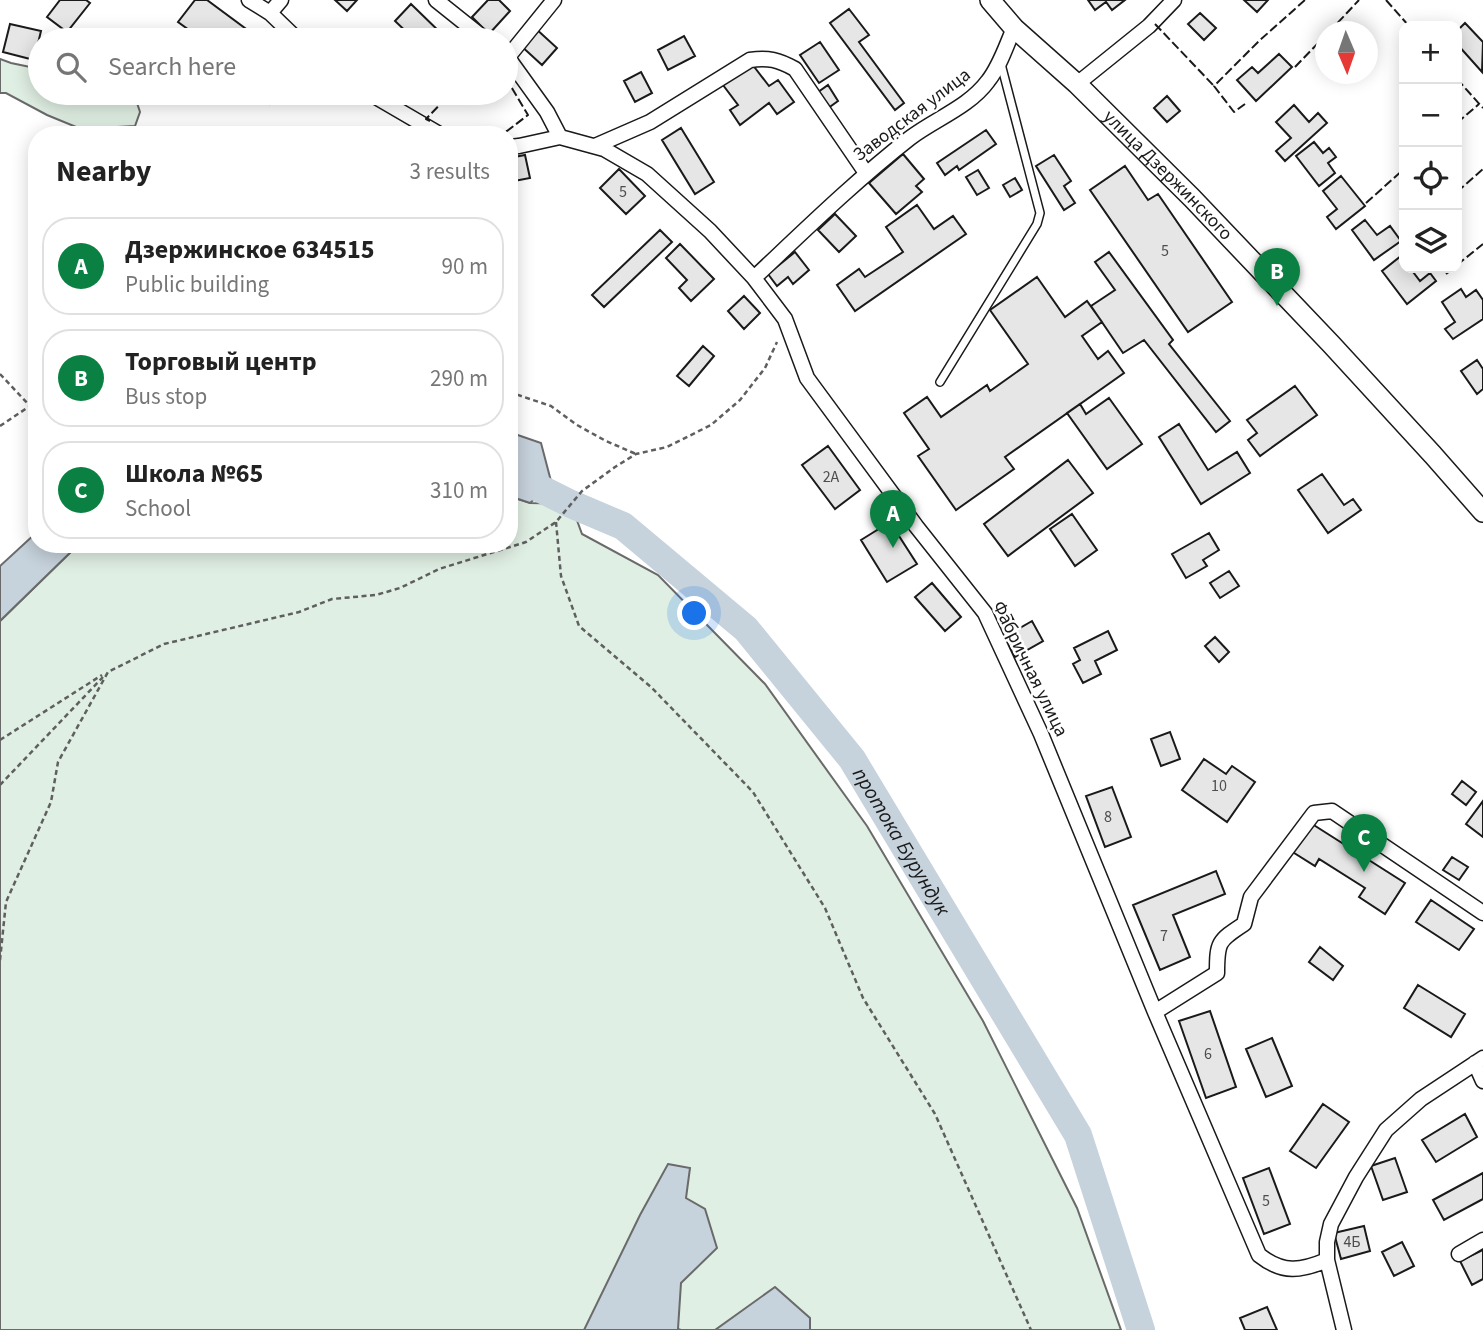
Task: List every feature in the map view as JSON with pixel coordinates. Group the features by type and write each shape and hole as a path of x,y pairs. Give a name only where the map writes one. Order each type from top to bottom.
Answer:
{"street":[{"path":"249,0 270,13 286,28"},
{"path":"270,13 281,0"},
{"path":"436,0 471,28"},
{"path":"518,43 554,0"},
{"name":"улица Дзержинского","path":"990,0 1014,28 1077,84 1192,198 1483,512"},
{"path":"1077,84 1149,26 1174,0"},
{"name":"Заводская улица","path":"754,278 866,173 913,136 975,96 989,80 1014,28"},
{"path":"595,146 650,122 750,61 772,58 795,69 866,173"},
{"path":"518,71 547,112 560,137"},
{"path":"390,105 426,126"},
{"path":"518,146 560,137 604,149 627,160 647,174 710,231 754,278 785,319"},
{"name":"Фабричная улица","path":"785,319 807,378 916,526 985,612 1041,734 1155,1012 1259,1255 1284,1269 1307,1268 1327,1260"},
{"path":"1155,1012 1217,973 1217,949 1225,936 1244,924 1251,897 1314,813 1332,811 1483,914"},
{"path":"1344,1330 1327,1260 1327,1242 1331,1224 1356,1177 1386,1130 1421,1099 1479,1061 1483,1081"},
{"path":"1459,1254 1483,1240"}],"lane":[{"path":"940,382 1037,224 1040,213 1000,60"}],"path":[{"path":"518,544 556,523 582,491 636,454 667,447 711,425 740,400 765,368 785,319"},
{"path":"0,374 28,404"},
{"path":"518,395 551,406 577,425 636,454"},
{"path":"0,426 28,407"},
{"path":"556,523 561,576 579,626 651,687 753,792 825,908 863,998 935,1114 1031,1330"},
{"path":"0,740 108,672 164,645 299,612 331,599 376,595 400,588 439,569 491,553"},
{"path":"0,785 108,672"},
{"path":"0,960 6,902 51,802 58,762 108,672"}],"green space":[{"path":"0,59 28,67 28,105 6,93 0,93"},
{"path":"28,105 138,105 140,112 135,126 74,126"},
{"path":"518,499 530,503 571,504 582,534 658,575 765,684 867,826 983,1021 1077,1208 1121,1330 0,1330 0,621 70,553 518,553"}],"shaded area":[{"path":"518,435 541,443 552,485 530,503 518,499"},
{"path":"28,540 28,553 70,553 0,621 0,566"},
{"path":"668,1164 690,1168 686,1198 705,1209 717,1248 681,1283 678,1329 681,1330 584,1330 640,1215"},
{"path":"775,1287 810,1318 810,1330 715,1330"}],"building":[{"path":"60,0 86,0 90,3 70,28 62,28 47,17"},
{"path":"195,0 207,0 245,28 186,28 178,22"},
{"path":"335,0 357,0 347,11"},
{"path":"488,0 499,0 510,11 494,28 483,28 472,17"},
{"path":"1088,0 1125,0 1112,10 1106,2 1095,10"},
{"path":"1244,0 1268,0 1257,12"},
{"path":"411,4 436,28 402,28 395,21"},
{"path":"849,9 869,35 859,42 904,103 895,110 830,23"},
{"path":"1200,13 1216,28 1204,40 1188,24"},
{"path":"1465,23 1483,42 1482,72 1462,50 1462,26"},
{"path":"10,24 28,28 28,58 3,52"},
{"path":"534,27 557,48 542,65 519,44"},
{"path":"684,36 695,56 668,70 658,50"},
{"path":"820,42 839,70 819,83 800,55"},
{"path":"1279,54 1292,67 1256,101 1237,80 1252,67 1258,73"},
{"path":"752,64 769,86 778,80 794,102 777,114 769,103 740,125 730,110 738,105 723,85"},
{"path":"641,72 652,93 635,102 624,81"},
{"path":"828,85 838,101 824,111 814,95"},
{"path":"1167,96 1180,111 1167,122 1154,108"},
{"path":"1294,105 1309,122 1318,113 1327,123 1285,161 1276,151 1291,138 1276,122"},
{"path":"681,128 714,182 695,194 662,140"},
{"path":"986,130 996,144 959,170 957,166 945,175 937,163"},
{"path":"1314,142 1323,153 1329,148 1336,157 1328,163 1335,173 1319,186 1296,156"},
{"path":"903,154 924,179 916,186 922,192 896,214 869,183"},
{"path":"525,155 530,178 518,180 518,156"},
{"path":"1054,155 1071,181 1064,186 1075,203 1064,210 1036,166"},
{"path":"1125,166 1148,200 1158,194 1232,302 1188,332 1090,190"},
{"path":"619,169 645,196 626,214 600,188"},
{"path":"978,170 989,188 977,195 966,177"},
{"path":"1341,176 1365,206 1336,229 1327,217 1337,209 1323,191"},
{"path":"1015,178 1022,190 1010,197 1003,185"},
{"path":"917,205 934,229 953,216 966,234 855,311 837,285 859,269 865,277 903,252 886,227"},
{"path":"835,214 856,236 839,252 818,230"},
{"path":"1365,220 1377,235 1390,226 1399,242 1374,260 1352,230"},
{"path":"660,230 672,242 604,307 592,295"},
{"path":"680,244 714,279 691,301 679,288 687,280 666,258"},
{"path":"795,252 809,270 793,284 788,277 777,286 768,274"},
{"path":"1109,252 1173,340 1169,344 1230,421 1216,432 1144,340 1123,353 1091,306 1115,290 1095,262"},
{"path":"1399,258 1399,273 1414,273 1420,281 1430,273 1436,281 1407,304 1382,271"},
{"path":"1037,277 1065,317 1087,301 1102,322 1082,336 1098,359 1108,351 1124,373 1005,457 1014,469 956,510 918,456 929,449 904,413 927,397 941,417 987,385 990,391 1028,364 990,310"},
{"path":"1461,289 1466,297 1476,290 1483,300 1483,319 1453,339 1445,329 1455,322 1442,302"},
{"path":"744,296 760,313 744,329 728,311"},
{"path":"703,346 714,356 689,386 677,376"},
{"path":"1477,360 1483,369 1483,389 1477,394 1461,371"},
{"path":"1295,386 1317,415 1260,456 1248,440 1257,433 1247,420"},
{"path":"1109,398 1142,444 1107,469 1067,413 1080,404 1086,414"},
{"path":"1179,424 1208,470 1237,452 1250,473 1201,504 1159,437"},
{"path":"828,446 860,490 835,509 802,465"},
{"path":"1068,460 1093,493 1008,556 984,524"},
{"path":"1322,474 1344,505 1353,499 1361,510 1328,533 1298,490"},
{"path":"1072,514 1097,550 1075,566 1050,529"},
{"path":"890,522 917,564 887,582 861,540"},
{"path":"1209,533 1219,550 1203,560 1207,566 1186,578 1172,554"},
{"path":"1229,571 1239,586 1220,598 1210,583"},
{"path":"932,583 961,617 945,631 915,597"},
{"path":"1011,615 1018,629 1032,621 1043,641 1015,657 996,624"},
{"path":"1108,631 1117,650 1095,661 1101,674 1083,683 1073,664 1080,660 1074,648"},
{"path":"1215,637 1229,652 1219,662 1205,646"},
{"path":"1170,732 1180,759 1161,766 1151,739"},
{"path":"1204,759 1226,774 1232,766 1255,782 1227,822 1182,790"},
{"path":"1462,781 1476,792 1466,805 1452,794"},
{"path":"1112,787 1131,837 1105,847 1086,796"},
{"path":"1483,801 1483,837 1466,824"},
{"path":"1309,822 1405,883 1385,914 1359,897 1365,888 1319,859 1315,866 1291,851"},
{"path":"1452,857 1468,867 1459,880 1443,870"},
{"path":"1216,871 1225,894 1173,915 1190,957 1160,970 1133,905"},
{"path":"1431,900 1474,929 1459,950 1416,922"},
{"path":"1320,947 1343,966 1333,980 1309,962"},
{"path":"1418,985 1465,1014 1451,1037 1404,1008"},
{"path":"1210,1011 1236,1087 1206,1098 1179,1021"},
{"path":"1272,1038 1292,1086 1266,1097 1246,1049"},
{"path":"1323,1104 1349,1122 1316,1168 1290,1151"},
{"path":"1465,1114 1477,1137 1436,1162 1422,1140"},
{"path":"1395,1158 1407,1192 1383,1200 1371,1166"},
{"path":"1269,1168 1290,1224 1264,1234 1243,1178"},
{"path":"1483,1173 1483,1199 1444,1220 1433,1200"},
{"path":"1364,1226 1370,1251 1341,1259 1334,1233"},
{"path":"1402,1242 1414,1266 1394,1276 1382,1252"},
{"path":"1483,1250 1483,1279 1472,1285 1460,1261"},
{"path":"1267,1307 1277,1330 1245,1330 1240,1318"}],"waterway":[{"name":"протока Бурундук","path":"518,478 623,526 746,629 852,759 1078,1135 1141,1330"}],"fence":[{"path":"1245,104 1234,112 1214,86 1305,0"},
{"path":"1339,21 1359,0"},
{"path":"1386,0 1405,21"},
{"path":"1155,24 1214,86"},
{"path":"1295,67 1315,46"},
{"path":"1461,84 1483,108"},
{"path":"514,126 528,115 518,98"},
{"path":"1462,119 1479,104"},
{"path":"430,121 426,119 439,105"},
{"path":"1462,188 1483,169"},
{"path":"1366,203 1399,173"},
{"path":"1462,261 1483,244"}],"place":[{"name":"Торговый центр","path":"1277,306"},
{"name":"Дзержинское 634515","path":"893,548"},
{"name":"Школа №65","path":"1364,872"}]}
